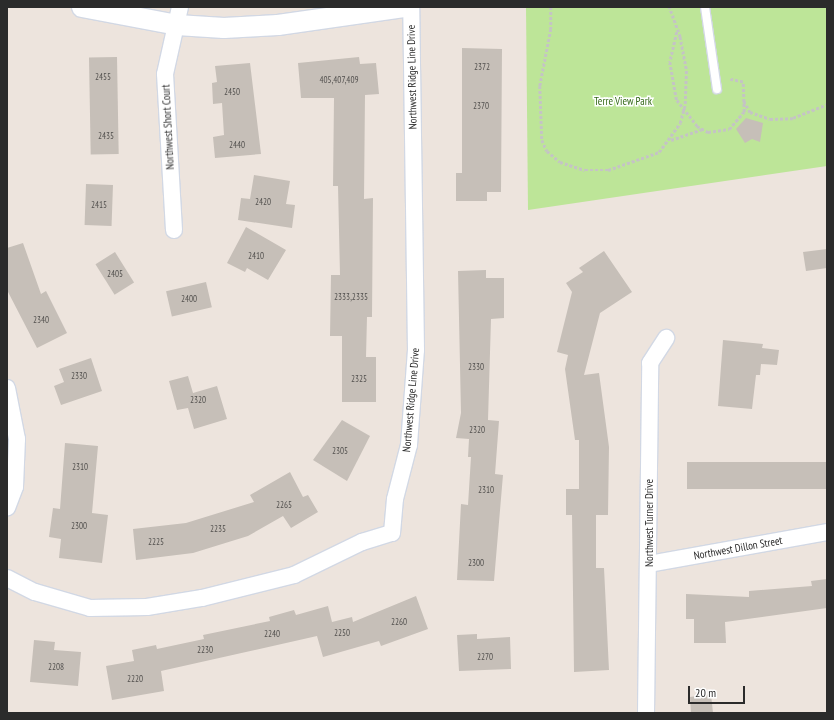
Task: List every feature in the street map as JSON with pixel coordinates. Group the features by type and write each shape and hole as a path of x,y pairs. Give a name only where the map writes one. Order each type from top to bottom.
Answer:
{"street":[{"path":"82,7 178,16 224,28 278,25 404,7"},
{"name":"Northwest Ridge Line Drive","path":"7,578 35,592 90,608 147,607 202,598 294,574 362,542 392,533 395,499 409,445 416,350 411,7"},
{"name":"Northwest Short Court","path":"174,230 165,74 178,16"},
{"name":"Northwest Turner Drive","path":"646,713 649,564 650,363 666,338"},
{"path":"7,388 17,440 15,487 7,508"},
{"name":"Northwest Dillon Street","path":"649,564 827,532"}],"lane":[{"path":"706,7 717,89"}],"path":[{"path":"585,7 552,7 538,111 547,151 560,162 585,170 608,170 646,159 670,140 703,129"},
{"path":"669,7 680,37 686,69 685,104 670,140"},
{"path":"744,100 750,112 770,119 793,118 827,104"}],"green space":[{"name":"Terre View Park","path":"526,7 827,7 827,166 528,210"}],"building":[{"path":"462,48 502,49 501,192 487,192 487,201 456,201 456,173 462,173"},
{"path":"89,57 117,57 119,154 91,154"},
{"path":"359,57 360,64 376,63 379,94 365,95 364,199 373,198 372,317 367,317 366,357 376,357 376,402 342,402 342,336 330,336 331,275 340,275 338,186 333,186 334,98 301,98 298,63"},
{"path":"250,63 261,154 215,158 213,137 224,135 222,103 213,104 212,83 217,82 215,66"},
{"path":"746,118 763,123 760,142 752,139 745,143 736,129"},
{"path":"254,175 290,181 286,204 295,205 292,228 238,220 241,198 250,199"},
{"path":"86,184 113,185 112,226 85,225"},
{"path":"246,227 286,250 268,280 247,268 245,272 227,263"},
{"path":"23,243 41,294 46,291 67,333 37,348 7,290 7,248"},
{"path":"827,249 827,268 806,271 803,252"},
{"path":"604,251 632,292 600,313 584,375 599,373 609,447 608,515 596,515 596,568 604,568 609,670 574,672 572,515 566,515 566,489 579,489 579,440 575,440 565,369 568,355 557,352 572,292 566,283 583,272 579,268"},
{"path":"115,252 134,283 115,295 95,264"},
{"path":"486,270 486,278 504,278 504,318 491,319 488,420 499,421 495,474 503,475 494,581 457,580 461,504 468,505 471,457 468,457 469,439 456,438 461,413 458,271"},
{"path":"206,282 212,307 172,317 166,291"},
{"path":"723,340 763,344 762,348 779,350 777,365 761,364 760,375 756,375 752,409 718,406"},
{"path":"91,358 102,391 61,405 54,386 64,382 59,369"},
{"path":"188,376 193,393 217,386 227,419 194,429 188,408 177,410 169,381"},
{"path":"342,420 370,436 347,481 313,460"},
{"path":"65,443 98,446 92,513 108,515 102,563 59,558 61,539 49,537 53,508 60,509"},
{"path":"687,462 827,462 827,489 687,489"},
{"path":"290,472 303,497 308,495 318,512 291,528 283,516 248,536 193,553 136,560 133,529 186,523 254,502 250,495"},
{"path":"827,579 827,608 725,622 726,643 694,643 694,619 686,619 686,594 749,597 749,591 812,586 811,581"},
{"path":"416,596 428,629 381,646 379,641 323,657 317,636 161,671 164,691 112,700 106,666 134,661 132,650 156,645 157,649 204,639 203,635 270,621 269,617 294,610 296,615 328,606 332,622 352,617 353,622"},
{"path":"477,634 477,639 510,637 511,669 459,671 457,635"},
{"path":"34,640 55,642 54,650 81,652 78,686 30,682"},
{"path":"711,694 713,713 691,713 690,697"}]}
